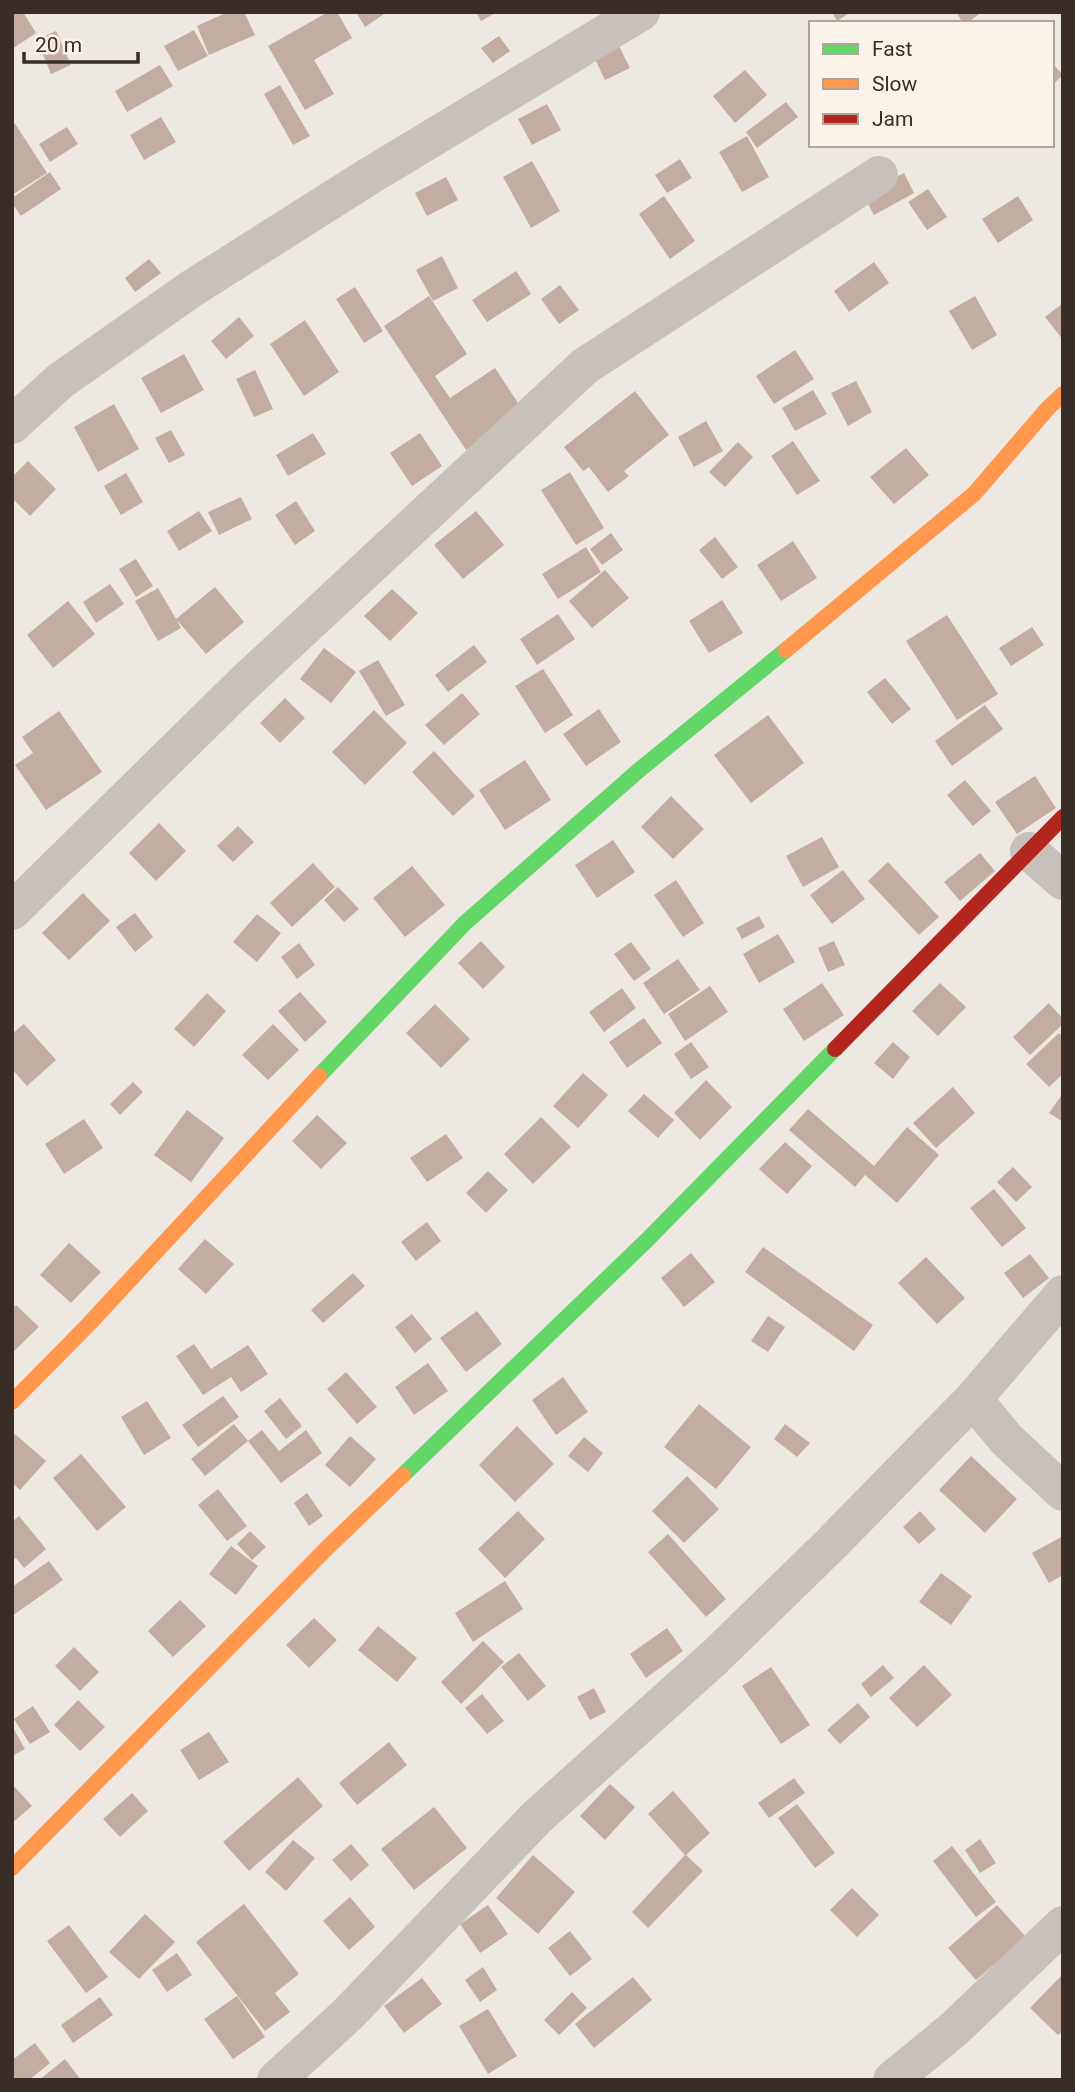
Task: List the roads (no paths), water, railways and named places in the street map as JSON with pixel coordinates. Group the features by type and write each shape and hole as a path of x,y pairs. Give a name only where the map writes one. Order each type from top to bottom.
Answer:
{"street":[{"path":"12,425 60,381 191,289 371,175 641,12"},
{"path":"12,911 242,685 585,366 879,175"},
{"path":"12,1402 88,1325 317,1078 466,923 638,771 974,494 1063,394"},
{"path":"12,1868 328,1547 647,1240 1063,817"},
{"path":"1029,851 1063,881"},
{"path":"275,2080 348,2015 537,1816 715,1657 830,1545 973,1399 1063,1294"},
{"path":"973,1399 1007,1440 1063,1492"},
{"path":"892,2080 954,2029 1063,1925"}]}
